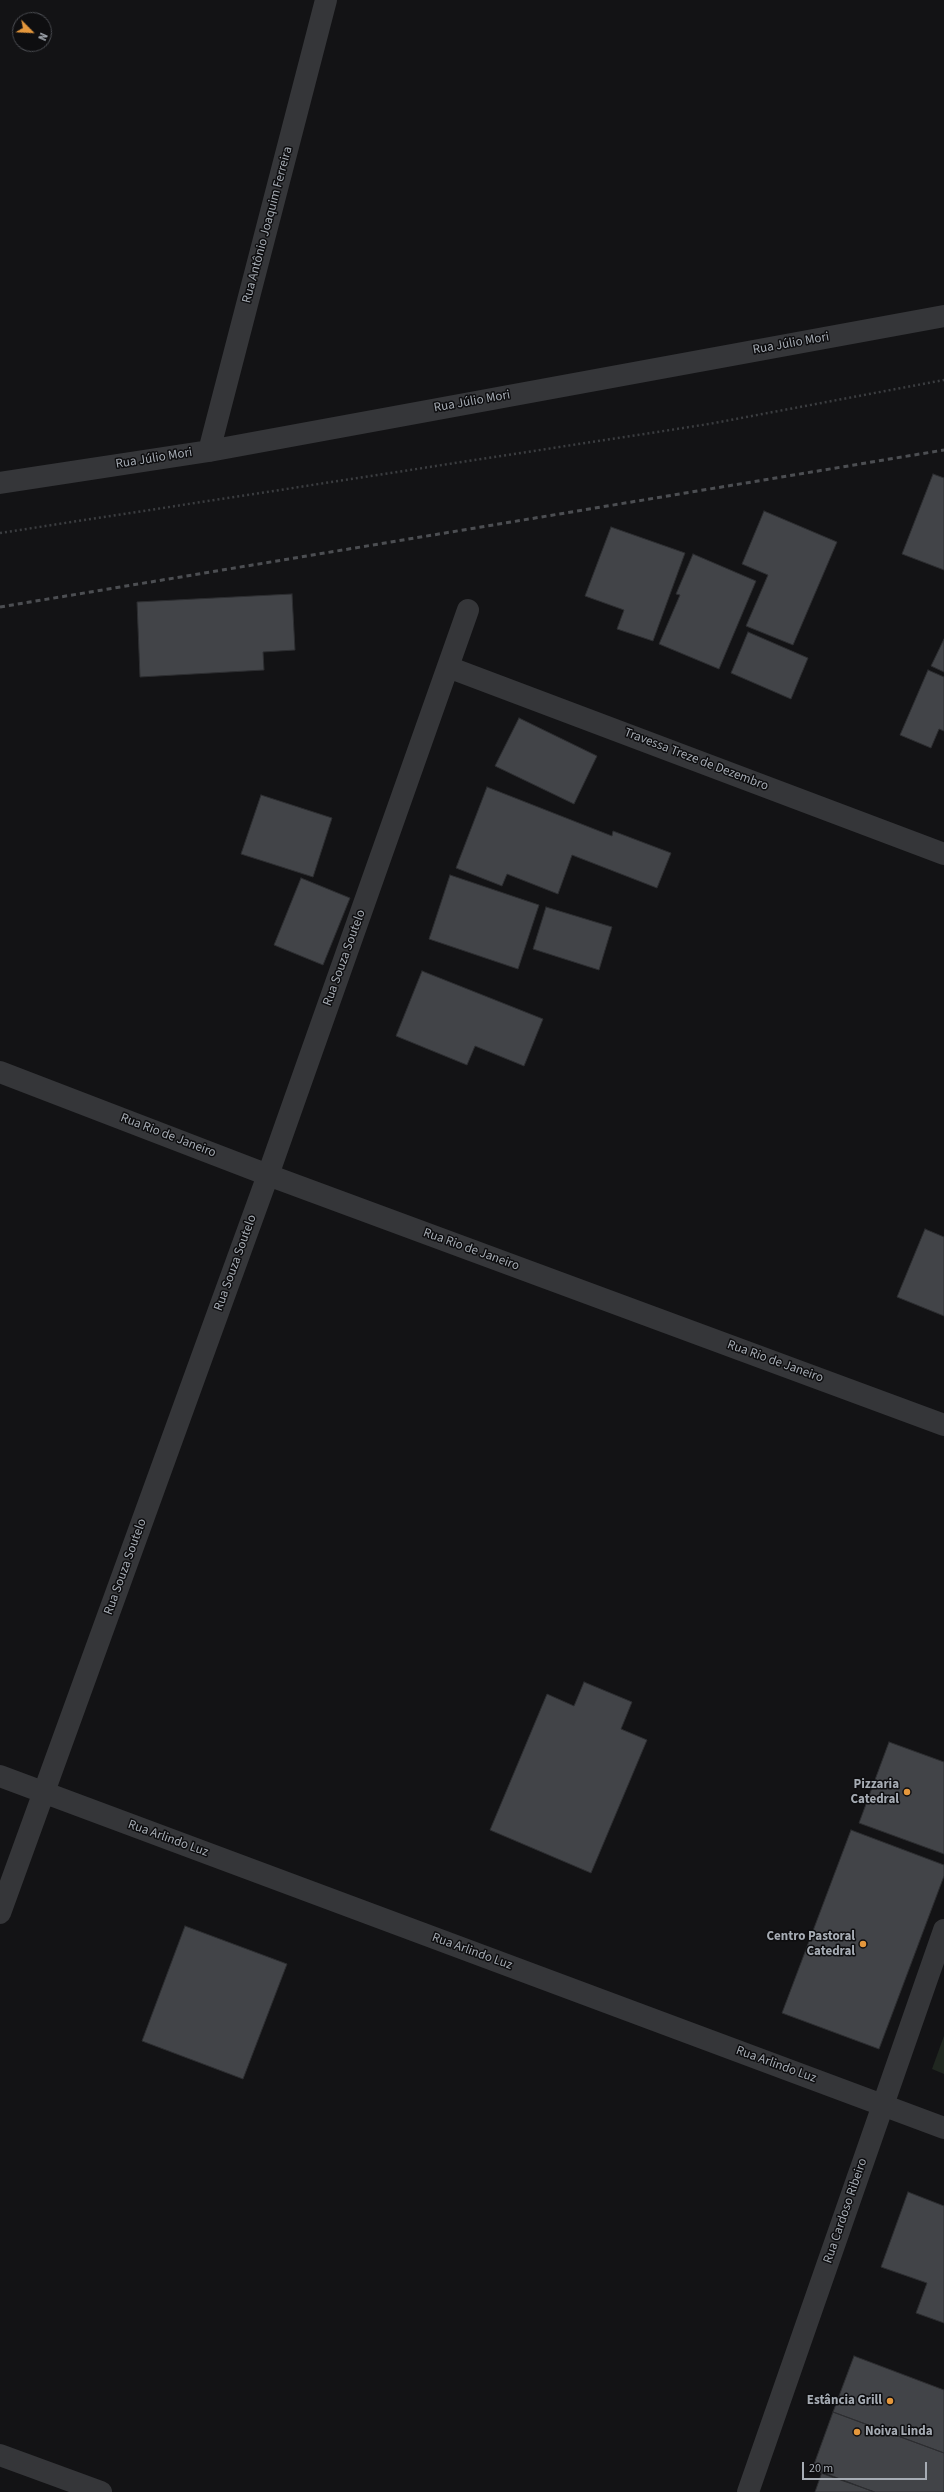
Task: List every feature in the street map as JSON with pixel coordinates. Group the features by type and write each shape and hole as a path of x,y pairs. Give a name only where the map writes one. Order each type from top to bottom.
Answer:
{"street":[{"name":"Rua Antônio Joaquim Ferreira","path":"209,451 326,0"},
{"name":"Rua Júlio Mori","path":"0,483 209,451 944,316"},
{"name":"Rua Souza Soutelo","path":"0,1913 268,1175 468,610"},
{"name":"Travessa Treze de Dezembro","path":"448,667 944,854"},
{"name":"Rua Rio de Janeiro","path":"0,1072 268,1175 944,1425"},
{"name":"Rua Arlindo Luz","path":"0,1776 944,2128"},
{"name":"Rua Cardoso Ribeiro","path":"748,2492 944,1930"},
{"path":"0,2455 101,2492"}],"path":[{"path":"0,533 709,424 944,380"}],"shaded area":[{"path":"944,2036 944,2074 932,2069"}],"building":[{"path":"933,474 944,478 944,570 902,554"},
{"path":"764,511 837,542 793,645 746,626 768,575 742,564"},
{"path":"611,527 685,553 653,641 617,629 624,610 585,596"},
{"path":"693,554 756,581 719,669 659,644 680,595 676,594"},
{"path":"292,594 295,650 263,652 264,670 140,677 137,602"},
{"path":"748,632 808,658 791,699 731,673"},
{"path":"944,639 944,672 931,666"},
{"path":"928,670 944,677 944,731 939,729 931,748 900,735"},
{"path":"519,718 597,756 574,804 495,766"},
{"path":"487,787 612,836 613,831 671,853 657,888 572,855 558,894 507,874 502,886 456,868"},
{"path":"261,795 332,818 313,877 241,854"},
{"path":"450,875 539,905 518,969 429,939"},
{"path":"301,878 350,898 323,965 274,945"},
{"path":"546,907 612,927 599,970 533,949"},
{"path":"422,971 543,1019 524,1066 475,1046 467,1065 396,1036"},
{"path":"925,1229 944,1237 944,1316 897,1297"},
{"path":"584,1682 632,1702 621,1729 647,1740 591,1873 490,1830 547,1694 574,1706"},
{"name":"Pizzaria Catedral","path":"889,1742 944,1762 944,1854 859,1823"},
{"name":"Centro Pastoral Catedral","path":"851,1830 944,1865 944,1876 879,2049 782,2013"},
{"path":"185,1926 287,1964 243,2079 142,2041"},
{"path":"908,2192 944,2206 944,2323 916,2313 927,2283 881,2267"},
{"name":"Estância Grill","path":"854,2356 944,2390 944,2453 833,2412"},
{"name":"Noiva Linda","path":"833,2412 944,2453 944,2492 875,2492 812,2470"},
{"path":"822,2472 874,2492 815,2492"}],"railway":[{"path":"0,607 944,450"}],"place":[{"name":"Pizzaria Catedral","path":"907,1792"},
{"name":"Centro Pastoral Catedral","path":"863,1944"},
{"name":"Estância Grill","path":"890,2401"},
{"name":"Noiva Linda","path":"857,2432"}]}
